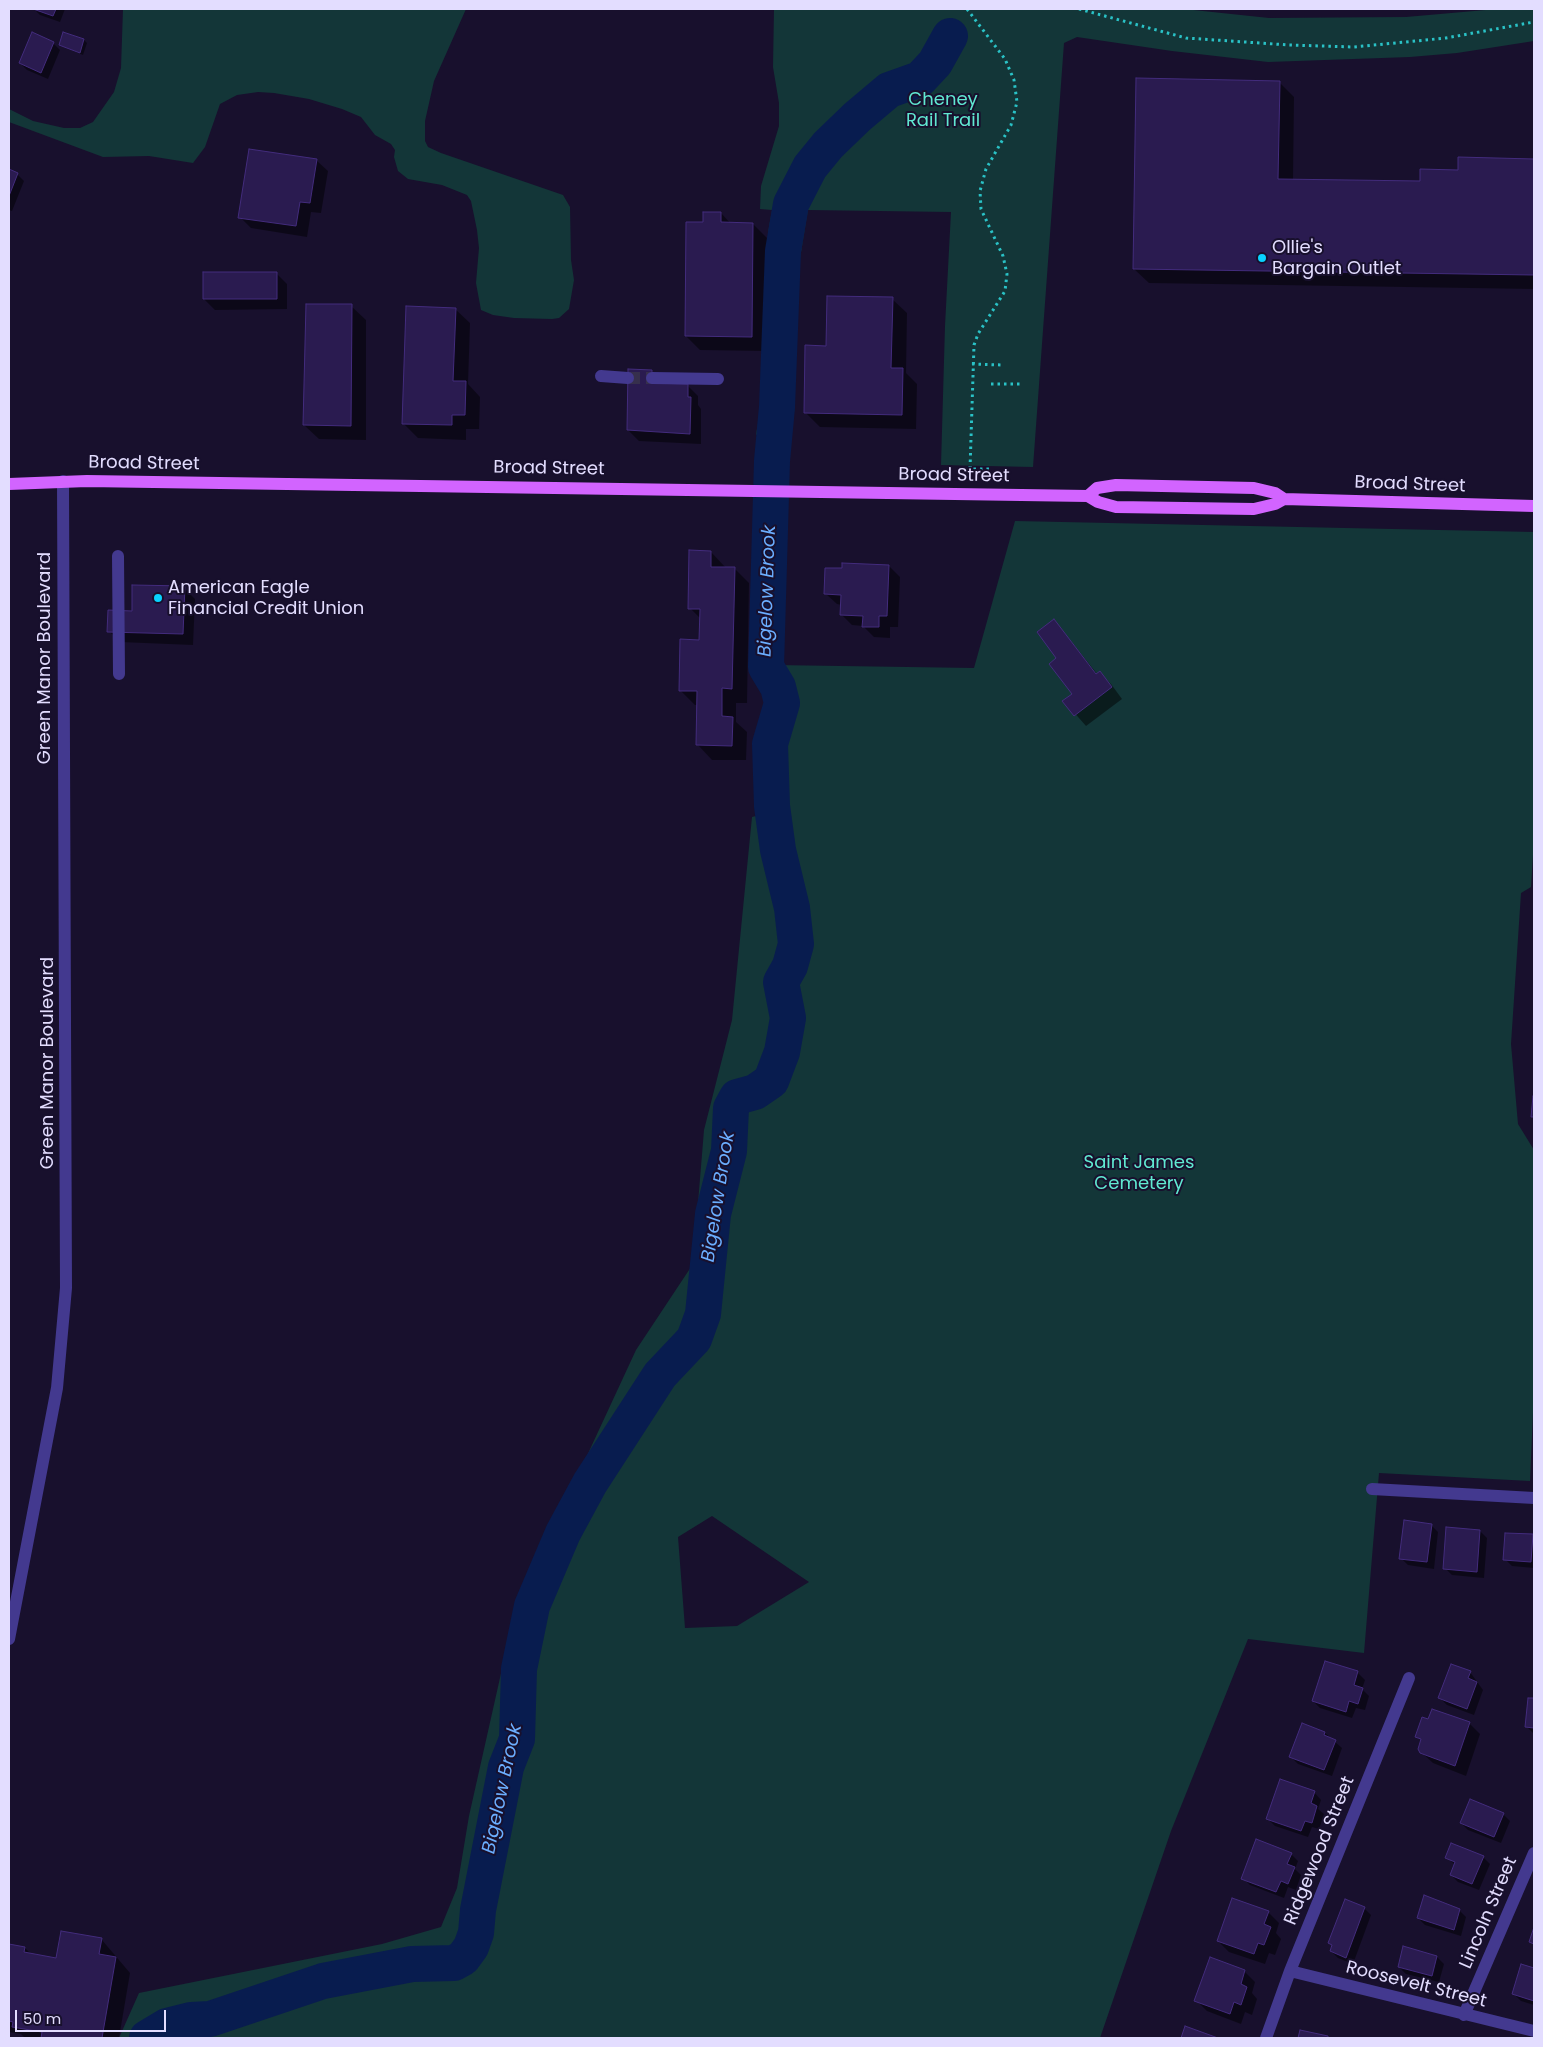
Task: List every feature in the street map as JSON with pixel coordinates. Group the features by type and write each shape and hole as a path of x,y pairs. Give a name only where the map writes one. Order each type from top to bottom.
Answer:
{"main road":[{"name":"Broad Street","path":"9,484 63,481 781,490 1088,496 1107,506 1116,507 1224,509 1254,509 1275,504 1284,499 1534,506"},
{"name":"Broad Street","path":"1088,496 1097,488 1126,485 1254,488 1275,493 1284,499"}],"street":[{"path":"601,376 628,378"},
{"path":"652,378 718,379"},
{"name":"Green Manor Boulevard","path":"9,1639 57,1388 66,1288 63,481"},
{"path":"118,556 119,674"},
{"path":"1372,1489 1534,1498"},
{"name":"Ridgewood Street","path":"1266,2038 1290,1971 1409,1678"},
{"name":"Lincoln Street","path":"1464,2015 1534,1853"},
{"name":"Roosevelt Street","path":"1290,1971 1534,2031"}],"path":[{"path":"967,9 1005,59 1014,80 1017,102 1011,125 986,169 980,190 981,209 1003,256 1007,274 1004,290 978,334 974,345 972,364 970,468 989,469"},
{"path":"1079,9 1186,38 1354,47 1446,38 1534,22"},
{"path":"972,364 1002,365"},
{"path":"991,365 991,371"},
{"path":"991,384 1020,384"}],"green space":[{"path":"123,9 466,9 434,81 425,121 425,141 428,147 441,153 563,195 570,207 571,260 574,280 569,309 559,318 552,319 514,318 493,315 481,310 476,283 479,248 477,230 471,201 467,195 442,185 408,179 398,171 394,157 395,150 391,144 375,135 361,117 342,109 309,99 274,93 258,92 237,95 220,104 205,147 193,163 149,156 103,157 9,122 9,109 33,121 64,128 80,128 93,122 114,92 121,68"},
{"name":"Cheney Rail Trail","path":"774,9 1184,9 1269,18 1406,17 1497,9 1534,9 1534,41 1457,53 1410,57 1268,62 1172,51 1077,37 1064,43 1033,467 941,465 951,212 808,210 795,289 795,406 792,426 786,435 766,441 760,440 756,434 760,412 765,340 768,232 772,210 760,209 761,186 779,126 779,103 773,67"},
{"name":"Saint James Cemetery","path":"1015,521 1534,532 1534,839 1531,887 1521,893 1511,1044 1518,1124 1534,1150 1534,1390 1530,1481 1379,1473 1364,1653 1248,1639 1171,1831 1100,2038 119,2038 139,1993 382,1944 441,1927 457,1888 469,1816 515,1611 636,1350 693,1264 704,1130 732,1020 752,817 771,812 774,665 974,668","holes":["712,1516 809,1582 737,1626 685,1628 678,1537"]}],"building":[{"path":"33,9 56,9 53,16"},
{"path":"32,32 54,42 41,73 19,63"},
{"path":"63,32 84,39 80,53 59,45"},
{"path":"1136,78 1280,81 1278,179 1420,181 1420,169 1458,170 1458,157 1534,159 1534,275 1133,269"},
{"path":"249,149 317,159 310,203 300,202 296,226 238,218"},
{"path":"9,169 18,173 9,196"},
{"path":"703,212 721,212 721,222 753,223 752,337 685,336 686,222 703,222"},
{"path":"203,272 277,272 277,299 203,299"},
{"path":"827,296 893,297 891,368 903,368 902,415 804,413 805,345 826,346"},
{"path":"306,304 352,304 351,426 303,425"},
{"path":"406,306 456,308 453,381 466,381 465,415 452,415 452,425 402,424"},
{"path":"628,369 652,370 652,383 688,384 688,397 691,397 690,434 627,430"},
{"path":"689,550 711,551 711,567 735,567 732,689 722,688 722,716 733,717 732,746 696,745 697,691 679,691 680,639 699,640 700,609 688,609"},
{"path":"842,563 889,565 887,616 879,616 879,627 862,627 863,616 840,615 841,595 824,594 825,568 842,568"},
{"name":"American Eagle Financial Credit Union","path":"132,585 185,586 183,634 107,632 108,610 132,611"},
{"path":"1054,619 1096,674 1100,671 1112,687 1074,716 1062,701 1072,694 1049,664 1056,658 1037,632"},
{"path":"1533,1096 1534,1117 1531,1117"},
{"path":"1404,1520 1432,1524 1427,1562 1399,1559"},
{"path":"1446,1527 1480,1530 1477,1572 1443,1569"},
{"path":"1505,1533 1533,1534 1531,1562 1503,1560"},
{"path":"1325,1661 1358,1671 1354,1685 1363,1688 1358,1704 1349,1701 1346,1712 1312,1701"},
{"path":"1451,1664 1471,1671 1468,1678 1477,1682 1467,1709 1438,1698"},
{"path":"1528,1698 1534,1698 1534,1728 1525,1727"},
{"path":"1432,1709 1470,1722 1455,1766 1420,1753 1418,1749 1421,1739 1415,1737 1422,1717 1428,1719"},
{"path":"1302,1723 1325,1732 1324,1735 1336,1740 1324,1770 1289,1757"},
{"path":"1280,1779 1315,1791 1311,1803 1317,1806 1312,1823 1305,1821 1301,1831 1266,1819"},
{"path":"1470,1799 1504,1813 1494,1837 1460,1823"},
{"path":"1256,1839 1292,1853 1287,1864 1295,1867 1288,1884 1281,1881 1276,1892 1241,1879"},
{"path":"1451,1843 1484,1856 1472,1884 1450,1875 1455,1862 1445,1858"},
{"path":"1424,1895 1460,1909 1454,1930 1417,1918"},
{"path":"1232,1898 1269,1911 1264,1924 1271,1927 1264,1945 1258,1943 1254,1954 1217,1941"},
{"path":"1345,1899 1365,1907 1346,1958 1330,1951 1332,1945 1328,1943"},
{"path":"1534,1927 1534,1944 1529,1942"},
{"path":"61,1931 102,1938 99,1954 116,1957 102,2038 41,2038 42,2032 12,2027 13,2022 9,2021 9,1944 25,1947 24,1952 56,1958"},
{"path":"1403,1946 1437,1956 1432,1976 1398,1967"},
{"path":"1210,1957 1245,1970 1241,1984 1247,1987 1241,2005 1234,2002 1230,2014 1194,2001"},
{"path":"1521,1964 1534,1968 1534,2001 1512,1994"},
{"path":"1185,2026 1218,2038 1181,2038"},
{"path":"1300,2030 1328,2036 1328,2038 1298,2038"}],"waterway":[{"name":"Bigelow Brook","path":"147,2038 167,2026 191,2020 210,2019 323,1981 412,1964 454,1963 463,1958 471,1947 476,1933 478,1910 506,1767 517,1739 519,1669 532,1606 563,1533 590,1483 660,1375 694,1339 703,1314 713,1214 729,1151 731,1108 737,1097 755,1092 771,1081 782,1052 788,1018 781,982 790,966 796,944 792,908 778,850 772,806 770,744 782,703 778,687 766,667 772,461 777,407 783,251 791,204 810,167 828,145 889,90 920,79 935,63 950,36"}],"tunnel":[{"path":"628,378 652,378"}],"place":[{"name":"Ollie's Bargain Outlet","path":"1262,258"},
{"name":"American Eagle Financial Credit Union","path":"158,598"}]}
